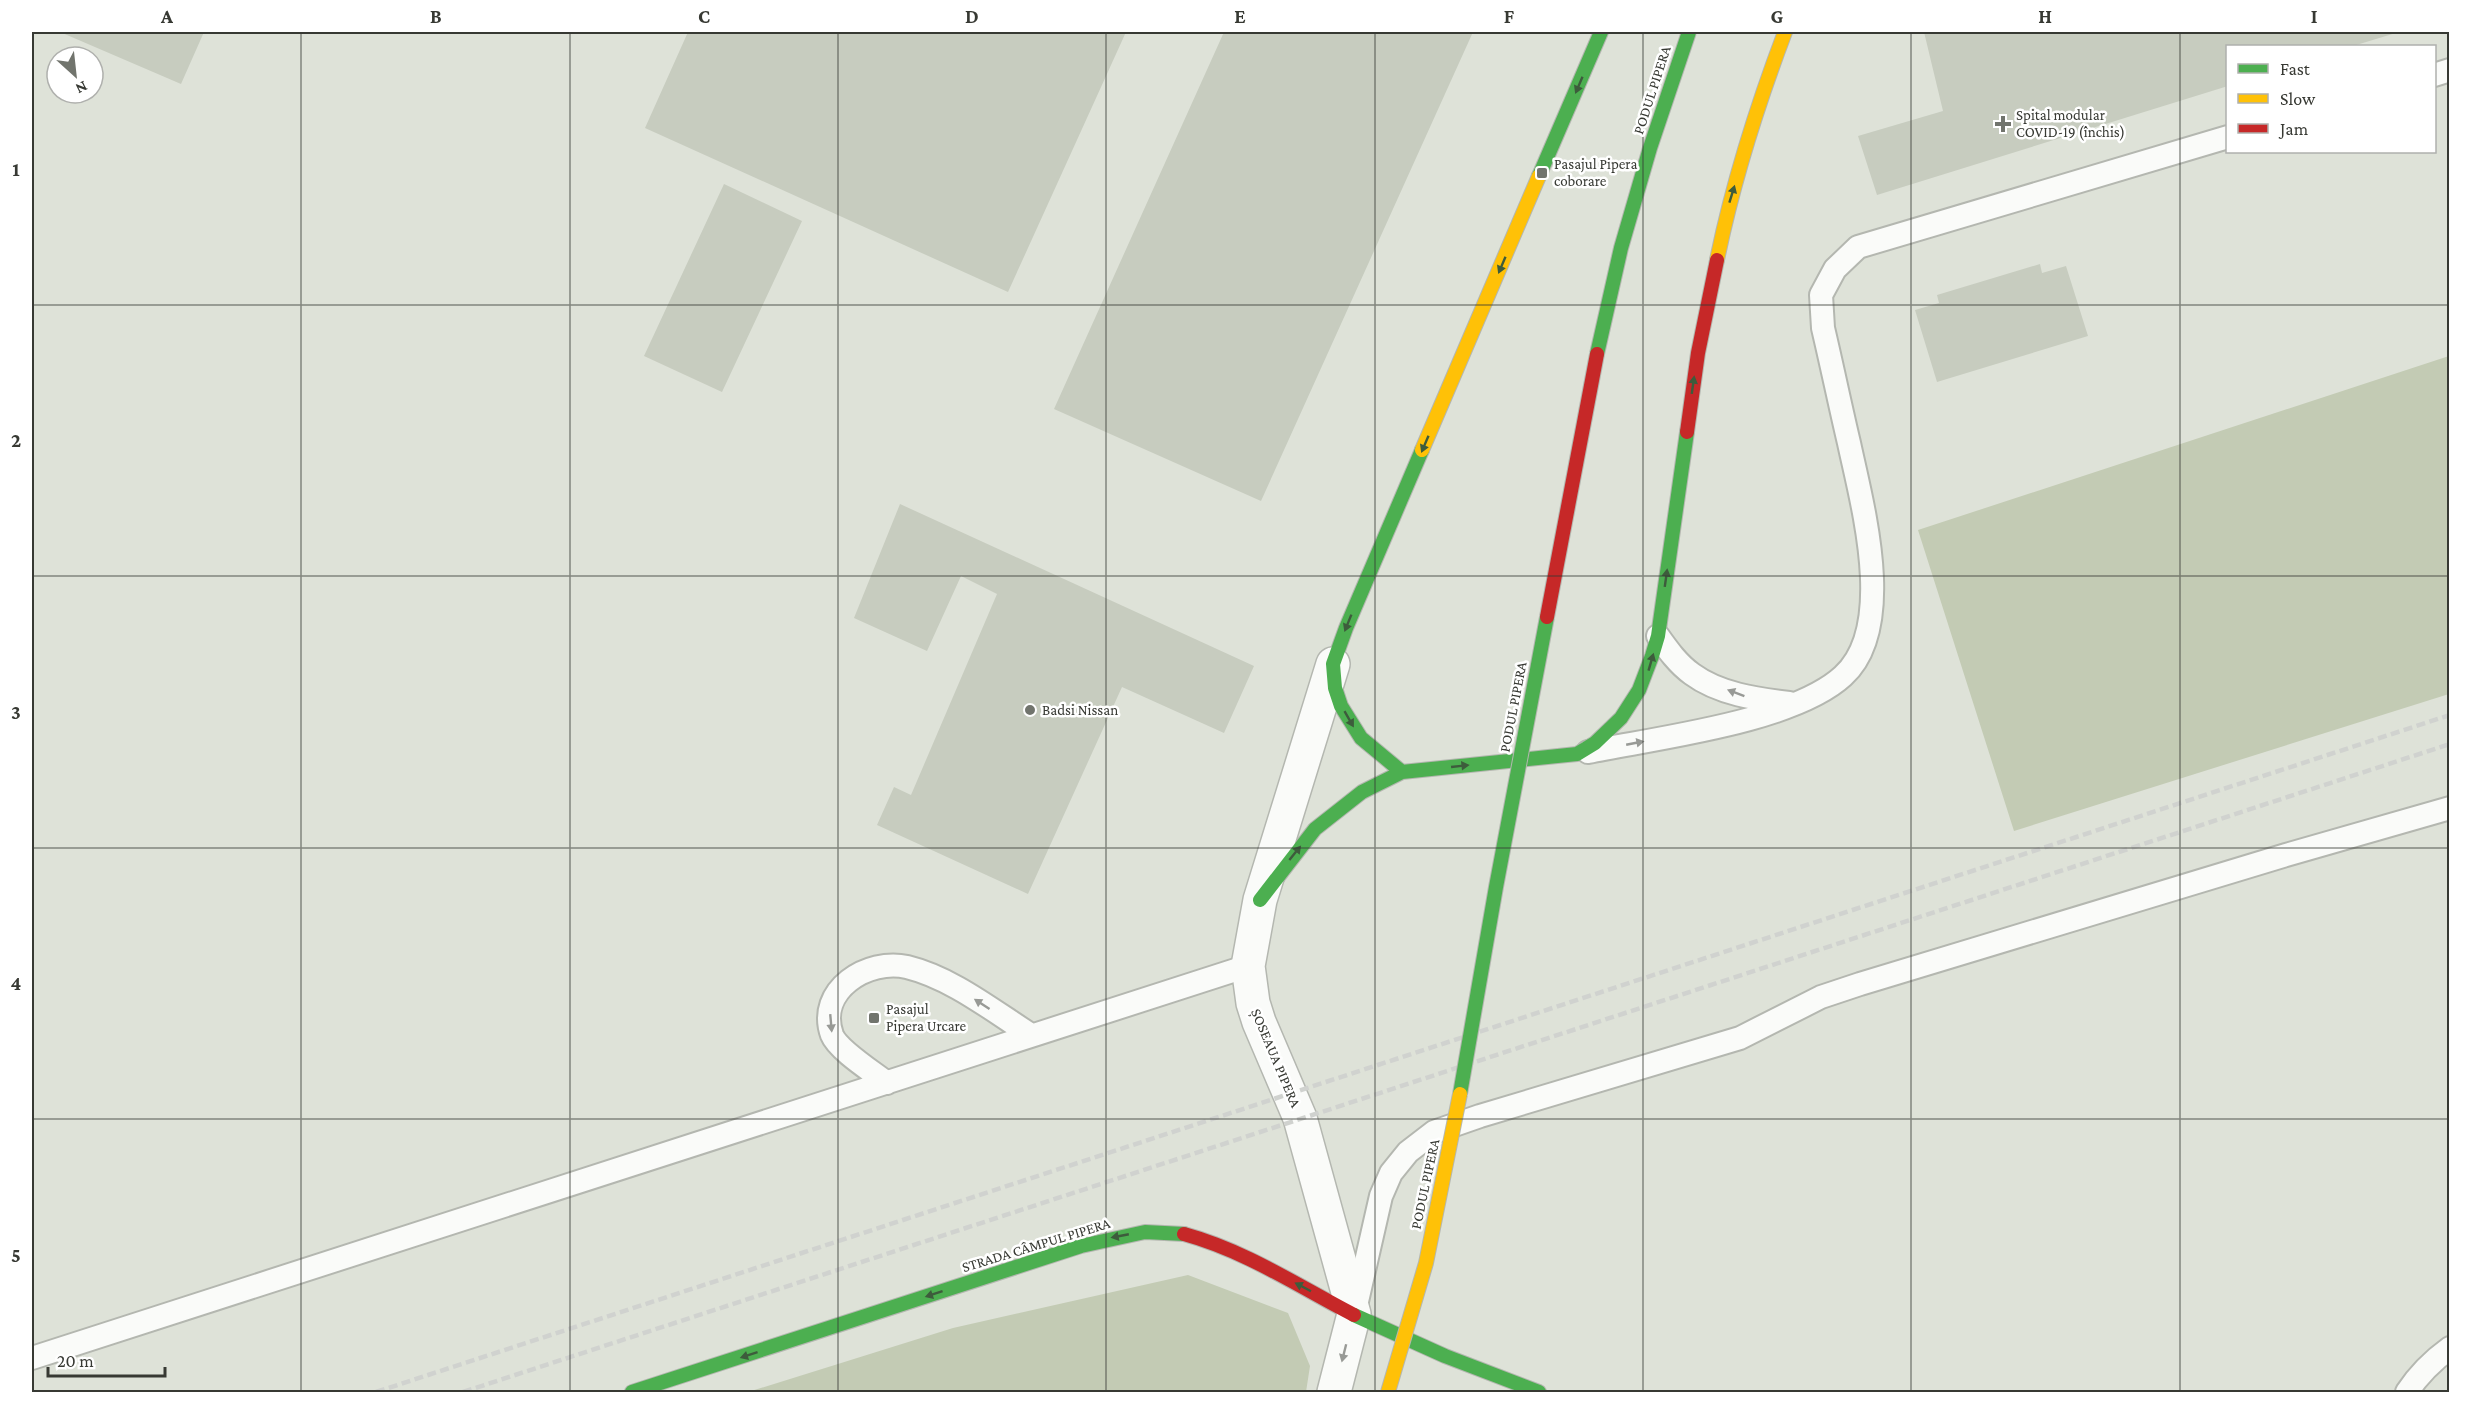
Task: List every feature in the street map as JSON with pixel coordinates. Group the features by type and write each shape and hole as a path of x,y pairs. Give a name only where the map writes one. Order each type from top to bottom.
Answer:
{"main road":[{"path":"1402,772 1372,749 1350,724 1335,687 1333,664 1346,627 1601,32"},
{"name":"PODUL PIPERA","path":"1388,1392 1426,1263 1459,1101 1594,367 1634,204 1650,148 1689,32"},
{"path":"1260,900 1315,829 1362,792 1402,772 1577,754 1594,744 1627,713 1648,671 1658,636 1698,353 1727,210 1772,66 1785,32"},
{"name":"STRADA CÂMPUL PIPERA","path":"632,1392 1081,1246 1113,1237 1149,1231 1183,1233 1216,1243 1253,1260 1354,1314 1481,1372 1539,1392"}],"street":[{"name":"ȘOSEAUA PIPERA","path":"1333,664 1260,900 1248,966 1253,1003 1300,1118 1354,1314"},
{"path":"1334,1392 1354,1314"}],"lane":[{"path":"1577,754 1734,723 1793,704 1844,675 1859,653 1870,626 1870,539 1823,328 1821,295 1835,269 1858,247 2226,137"},
{"path":"1658,636 1676,660 1708,683 1745,697 1793,704"},
{"path":"1354,1314 1381,1196 1391,1173 1408,1152 1434,1132 1740,1038 1821,997 1860,984 2275,858 2450,808"},
{"path":"887,1083 845,1050 833,1037 829,1018 835,999 848,979 867,969 891,965 909,968 937,979 968,994 1031,1035"},
{"path":"32,1358 1248,966"},
{"path":"2407,1392 2417,1376 2434,1359 2450,1348"}],"green space":[{"path":"2449,356 2449,694 2014,831 1918,530"},
{"path":"1188,1275 1288,1313 1310,1366 1306,1392 748,1392 953,1328"}],"building":[{"path":"60,32 204,32 181,84 105,51 105,45 90,45"},
{"path":"688,32 1126,32 1008,292 645,128"},
{"path":"1224,32 1473,32 1261,501 1054,409"},
{"name":"Spital modular COVID-19 (închis)","path":"1924,32 2399,32 2356,45 2226,45 2226,87 1877,195 1858,136 1943,111"},
{"path":"724,184 802,221 722,392 644,356"},
{"path":"2040,264 2042,273 2066,266 2088,336 1937,382 1915,310 1939,303 1937,295"},
{"name":"Badsi Nissan","path":"900,504 1254,666 1224,733 1122,687 1028,894 877,825 894,787 911,795 997,594 961,576 927,651 854,618"}],"railway":[{"path":"376,1392 2450,715"},
{"path":"463,1392 2450,744"}],"traffic: fast":[{"path":"1539,176 1601,32"},
{"path":"1597,354 1621,248 1650,148 1689,32"},
{"path":"1260,900 1315,829 1362,792 1402,772 1577,754 1595,743 1621,718 1639,690 1658,636 1687,432"},
{"path":"1402,772 1361,738 1341,706 1335,688 1333,664 1346,628 1422,450"},
{"path":"1460,1094 1547,617"},
{"path":"632,1392 1081,1246 1145,1232 1184,1234"},
{"path":"1354,1315 1445,1356 1539,1392"}],"traffic: slow":[{"path":"1717,260 1730,202 1747,144 1785,32"},
{"path":"1422,450 1539,176"},
{"path":"1388,1392 1426,1263 1460,1094"}],"traffic: jam":[{"path":"1687,432 1698,353 1717,260"},
{"path":"1547,617 1597,354"},
{"path":"1184,1234 1250,1259 1354,1315"}],"place":[{"name":"Spital modular COVID-19 (închis)","path":"2003,124"},
{"name":"Pasajul Pipera coborare","path":"1542,173"},
{"name":"Badsi Nissan","path":"1030,710"},
{"name":"Pasajul Pipera Urcare","path":"874,1018"}]}
